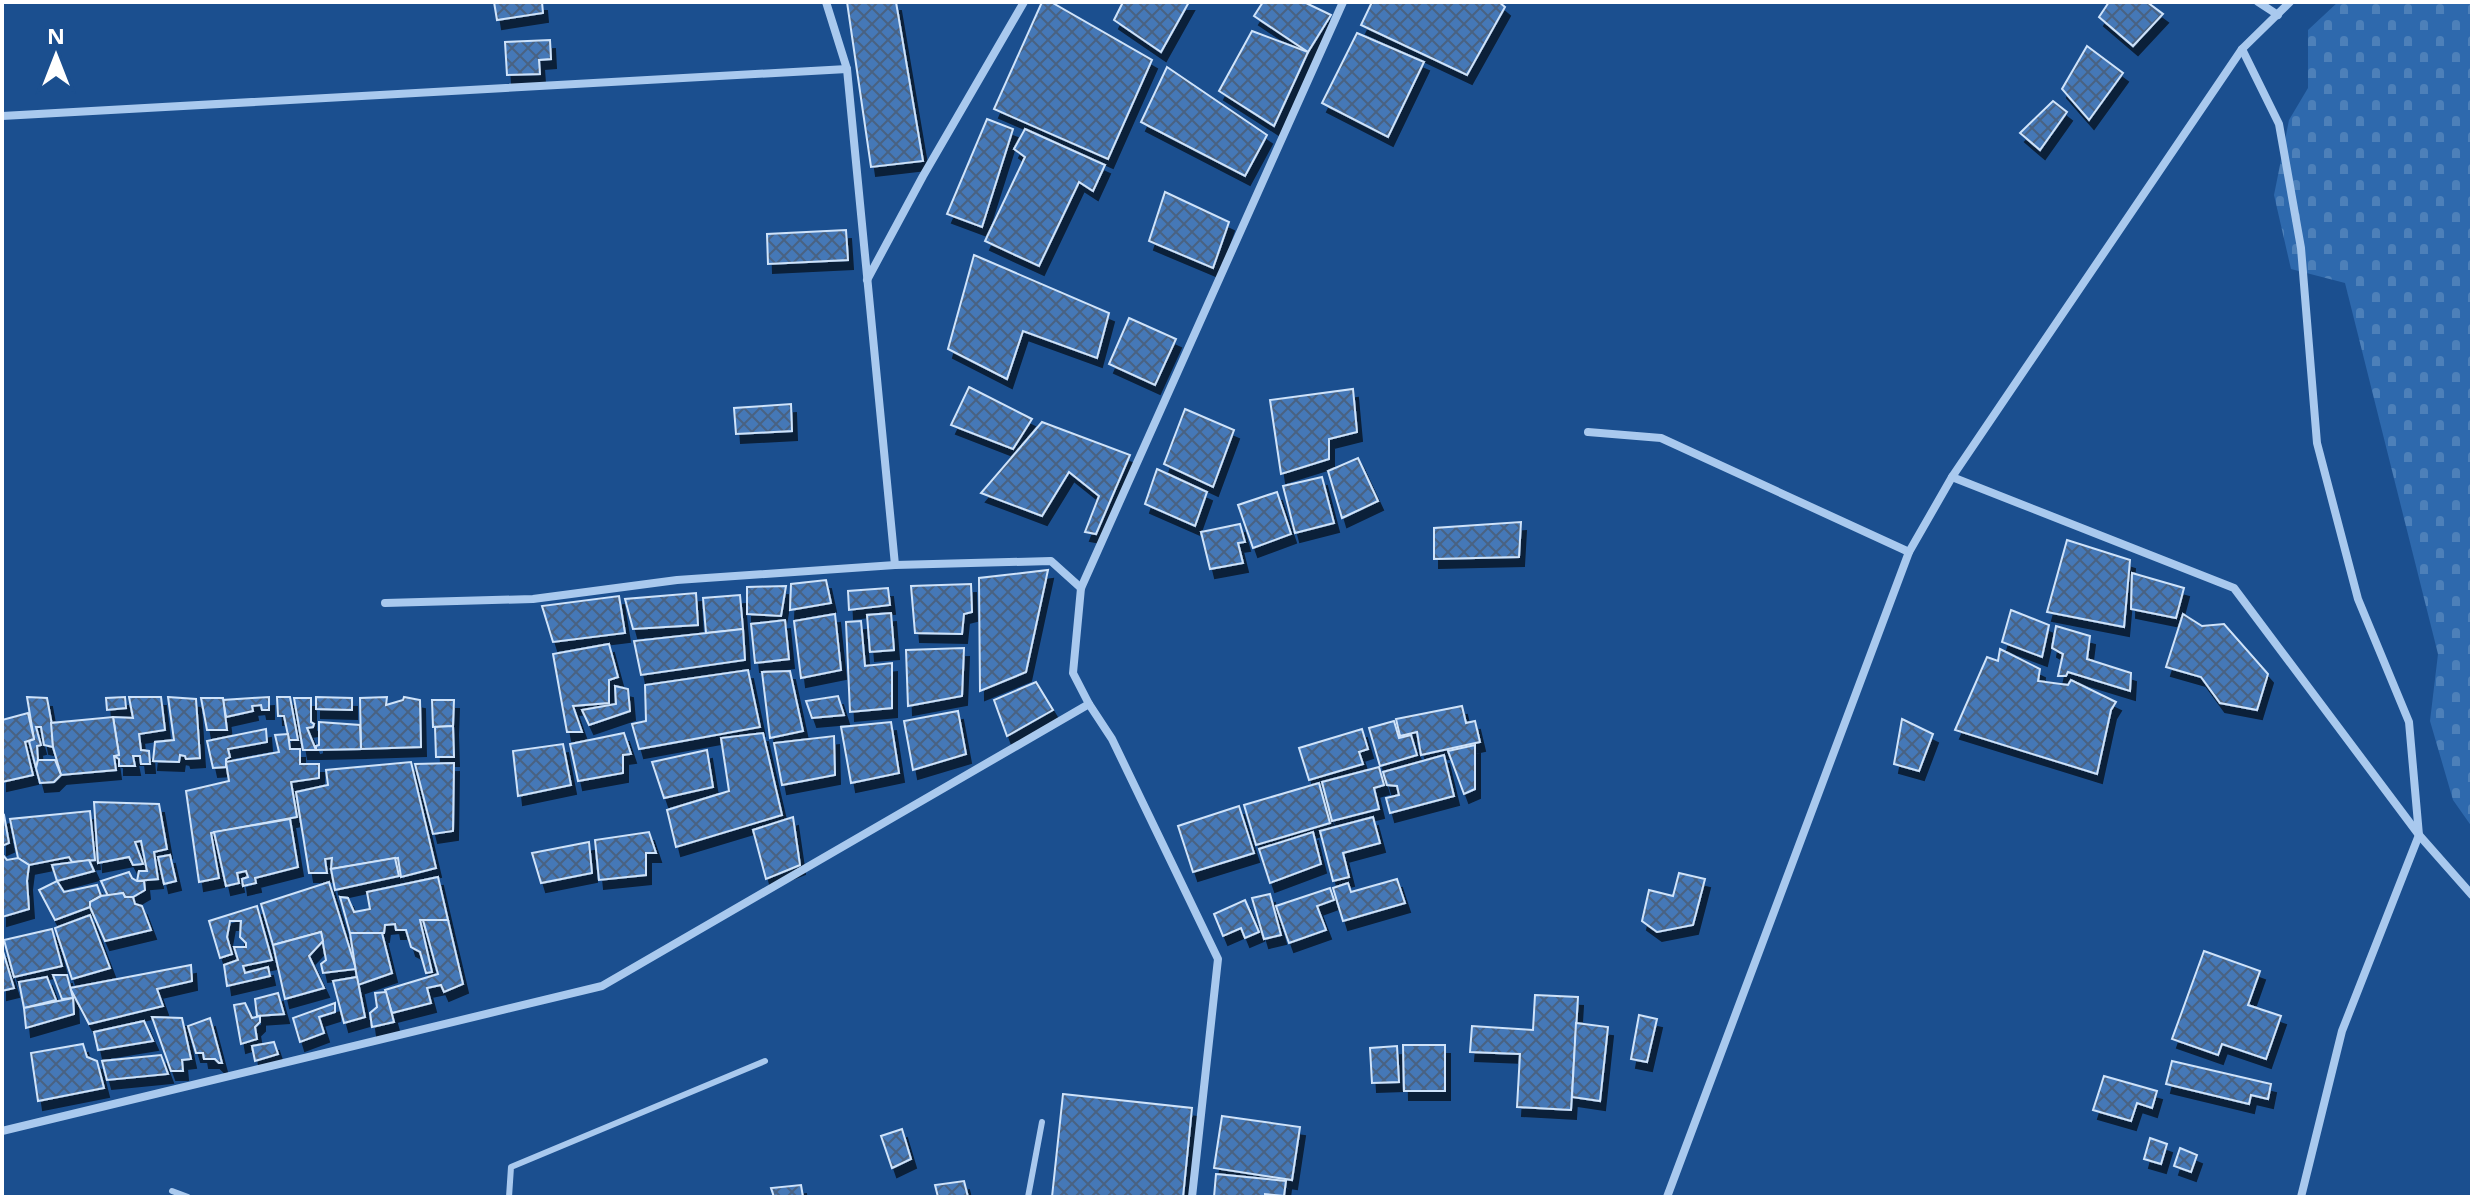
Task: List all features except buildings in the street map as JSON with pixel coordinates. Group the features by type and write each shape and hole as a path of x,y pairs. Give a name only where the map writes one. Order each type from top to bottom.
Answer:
{"street":[{"path":"826,2 847,69 895,565"},
{"path":"867,280 1024,2"},
{"path":"1192,1197 1218,959 1112,739 1073,673 1081,588 1343,2"},
{"path":"2258,2 2278,15"},
{"path":"1667,1197 1909,552 1952,477 2242,49 2290,2"},
{"path":"2242,49 2279,124 2301,248 2317,443 2358,599 2409,722 2419,835 2342,1031 2301,1197"},
{"path":"2,116 847,69"},
{"path":"1588,432 1661,438 1909,552"},
{"path":"1952,477 2234,588 2419,835 2472,895"},
{"path":"385,603 533,599 677,580 895,565 1051,561 1081,588"},
{"path":"2,1131 602,986 1089,704"}],"lane":[{"path":"509,1197 511,1167 765,1061"},
{"path":"1028,1197 1042,1122"},
{"path":"172,1191 188,1197"}],"green space":[{"path":"2338,2 2472,2 2472,827 2453,800 2430,721 2438,654 2345,283 2291,269 2274,195 2289,120 2308,88 2308,30"}]}
